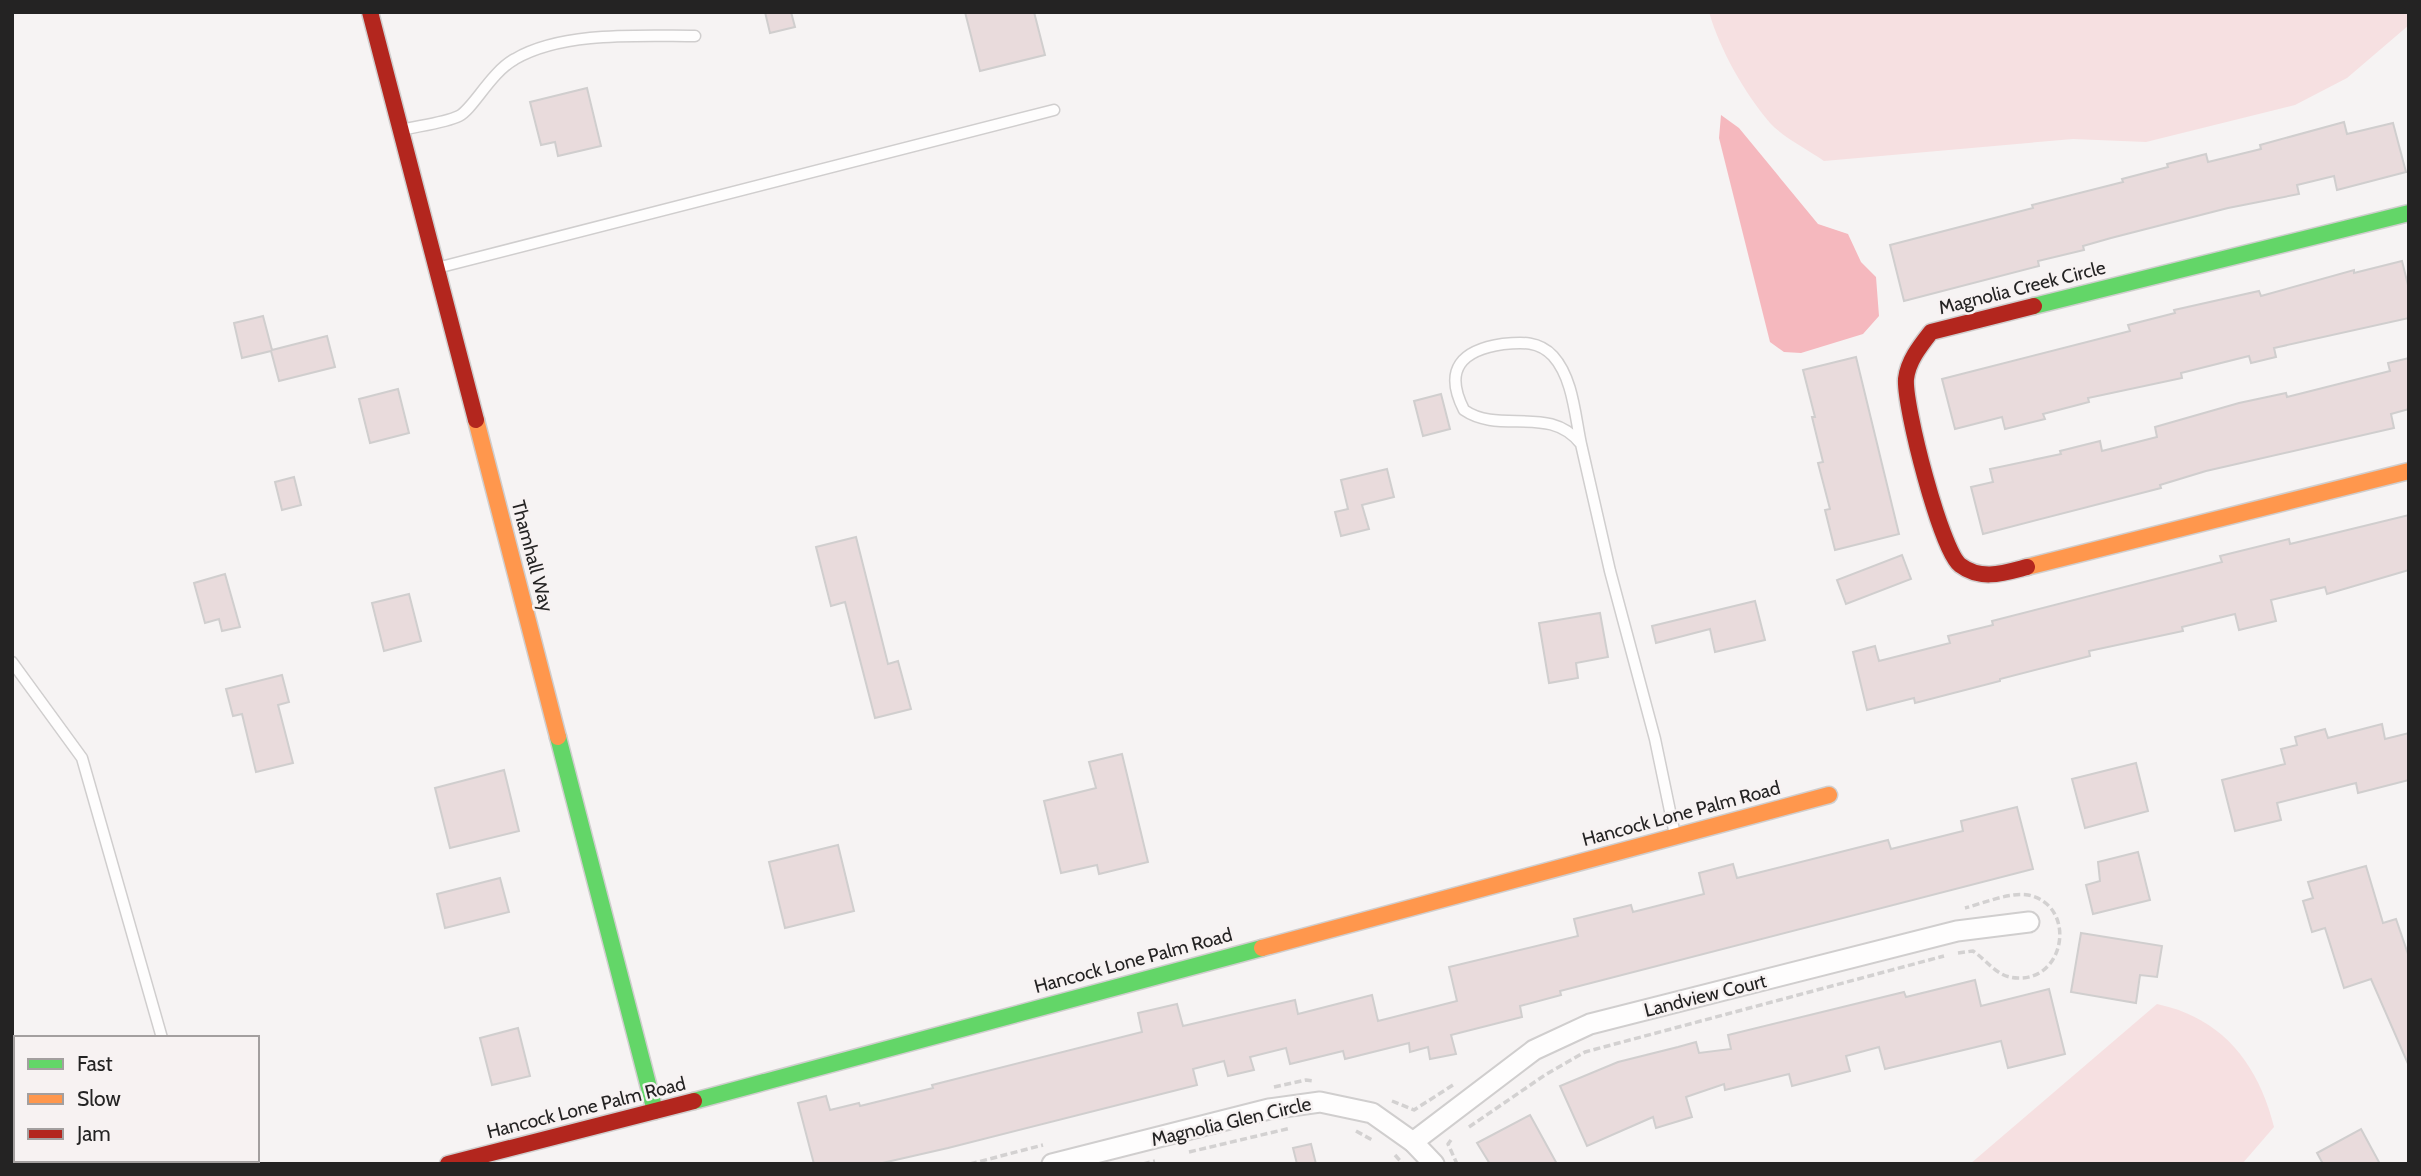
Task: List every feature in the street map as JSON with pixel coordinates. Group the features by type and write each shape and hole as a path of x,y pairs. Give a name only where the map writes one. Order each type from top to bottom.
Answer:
{"street":[{"name":"Thamhall Way","path":"370,12 655,1111"},
{"name":"Magnolia Creek Circle","path":"2409,213 1931,332 1909,362 1905,387 1932,496 1951,556 1967,570 1991,576 2409,471"},
{"name":"Hancock Lone Palm Road","path":"448,1164 655,1111 1829,795"},
{"name":"Landview Court","path":"1413,1142 1534,1051 1590,1024 1957,931 2029,922"},
{"name":"Magnolia Glen Circle","path":"1052,1164 1269,1109 1320,1102 1372,1113 1413,1142 1434,1164"}],"lane":[{"path":"401,130 460,115 494,73 517,57 555,45 599,37 695,36"},
{"path":"436,268 1054,110"},
{"path":"1581,444 1566,429 1541,420 1485,420 1464,410 1455,386 1457,369 1464,356 1479,347 1523,342 1541,346 1562,369 1581,444 1610,571 1655,739 1675,835"},
{"path":"12,662 82,758 161,1036"}],"path":[{"path":"1177,1155 1299,1126"},
{"path":"1345,1128 1383,1147"},
{"path":"1392,1152 1403,1164"},
{"path":"1143,1164 1165,1158"}],"shaded area":[{"path":"1709,12 2409,12 2409,25 2347,78 2295,105 2146,142 2073,139 1824,161 1782,134 1760,111 1726,56"},
{"path":"1721,115 1739,128 1818,224 1848,234 1861,262 1876,277 1879,316 1863,334 1801,353 1784,352 1770,342 1719,138"},
{"path":"2157,1004 2201,1020 2219,1032 2247,1064 2258,1083 2274,1127 2242,1164 1970,1164"}],"building":[{"path":"765,12 791,12 795,27 770,33"},
{"path":"965,12 1034,12 1045,55 980,71"},
{"path":"587,88 601,146 558,156 555,142 541,145 530,102"},
{"path":"2344,122 2347,134 2393,123 2406,172 2337,190 2334,176 2297,185 2299,194 2228,208 2111,238 2083,246 2084,250 2038,261 2039,266 1904,301 1890,245 2123,182 2122,179 2168,167 2167,164 2206,154 2208,162 2261,149 2260,145"},
{"path":"2402,261 2409,289 2409,318 2274,348 2276,357 2251,363 2249,356 2181,373 2182,378 2088,398 2089,402 2043,414 2045,419 2005,429 2002,417 1955,429 1942,379 2130,331 2128,325 2175,313 2174,310 2259,291 2261,296 2354,270 2354,273"},
{"path":"263,316 272,350 327,336 335,367 279,381 271,351 242,358 234,323"},
{"path":"1856,357 1899,534 1835,550 1825,510 1830,509 1818,463 1823,462 1812,417 1815,417 1803,370"},
{"path":"2409,358 2409,409 2391,414 2394,428 2206,471 2160,485 2161,488 1983,534 1971,487 1993,482 1990,469 2061,454 2060,451 2100,441 2102,451 2157,437 2155,427 2239,403 2286,393 2287,397 2390,371 2388,363"},
{"path":"398,389 409,433 370,443 359,399"},
{"path":"1441,394 1450,429 1423,436 1414,401"},
{"path":"1387,469 1394,497 1362,505 1369,529 1341,536 1335,512 1348,509 1341,480"},
{"path":"294,477 301,505 282,510 275,482"},
{"path":"2409,515 2409,570 2327,594 2325,587 2271,600 2276,621 2239,630 2235,614 2182,627 2183,631 2089,651 2090,656 2000,681 1915,703 1914,698 1867,710 1853,652 1875,646 1879,661 1950,643 1948,636 1993,625 1992,621 2222,562 2220,556 2289,539 2290,544"},
{"path":"856,537 888,664 898,661 911,709 875,718 845,602 831,606 816,547"},
{"path":"1902,555 1911,579 1846,604 1837,580"},
{"path":"225,574 240,627 222,631 219,619 205,623 194,583"},
{"path":"409,594 421,641 384,651 372,603"},
{"path":"1755,601 1765,640 1715,652 1710,629 1656,643 1652,626"},
{"path":"1600,613 1608,657 1576,663 1578,678 1549,683 1539,623"},
{"path":"282,675 289,702 278,705 293,763 256,772 242,714 233,716 226,689"},
{"path":"2382,724 2385,739 2409,733 2409,780 2358,793 2356,783 2277,803 2281,820 2235,831 2222,780 2285,764 2281,749 2297,745 2295,737 2325,729 2328,738"},
{"path":"1122,754 1148,862 1099,874 1097,865 1061,873 1044,801 1096,788 1089,762"},
{"path":"2136,763 2148,811 2085,828 2072,779"},
{"path":"504,770 519,831 450,848 435,788"},
{"path":"2017,807 2033,869 1560,991 1561,995 1520,1006 1522,1017 1451,1035 1456,1054 1430,1059 1428,1047 1410,1052 1409,1043 1345,1059 1343,1051 1290,1064 1286,1048 1250,1057 1254,1070 1228,1076 1224,1061 1193,1069 1197,1085 948,1148 878,1164 814,1164 798,1103 826,1096 830,1110 859,1103 860,1106 933,1088 932,1085 1142,1032 1138,1013 1177,1004 1183,1026 1295,1000 1298,1014 1372,995 1378,1021 1457,1001 1449,967 1578,936 1574,919 1631,905 1633,912 1704,894 1699,873 1733,864 1737,878 1888,840 1891,849 1963,831 1961,821"},
{"path":"838,845 854,911 785,928 769,862"},
{"path":"2138,852 2150,900 2093,914 2086,885 2100,881 2098,862"},
{"path":"2366,866 2383,923 2396,919 2409,957 2409,1066 2371,979 2344,988 2325,928 2312,932 2303,901 2313,898 2308,882"},
{"path":"500,878 509,912 445,928 437,894"},
{"path":"2081,933 2162,946 2157,977 2140,975 2136,1003 2071,992"},
{"path":"1975,980 1981,1006 2049,989 2065,1054 2008,1068 2001,1041 1885,1069 1879,1047 1846,1056 1850,1071 1792,1086 1789,1074 1725,1090 1724,1084 1686,1097 1692,1117 1656,1128 1653,1117 1587,1146 1560,1086 1618,1062 1696,1042 1699,1053 1731,1049 1728,1035 1904,992 1906,997"},
{"path":"518,1028 530,1076 492,1085 480,1038"},
{"path":"1530,1115 1557,1164 1490,1164 1477,1143"},
{"path":"2361,1129 2380,1164 2323,1164 2317,1153"},
{"path":"1311,1144 1316,1164 1297,1164 1293,1148"}],"traffic: fast":[{"path":"2034,306 2409,213"},
{"path":"558,737 655,1111"},
{"path":"694,1101 1262,948"}],"traffic: slow":[{"path":"476,420 558,737"},
{"path":"2027,567 2409,471"},
{"path":"1262,948 1829,795"}],"traffic: jam":[{"path":"370,12 476,420"},
{"path":"2027,567 1993,574 1976,573 1960,565 1952,554 1934,507 1917,446 1906,379 1912,360 1931,332 2034,306"},
{"path":"448,1164 694,1101"}]}
